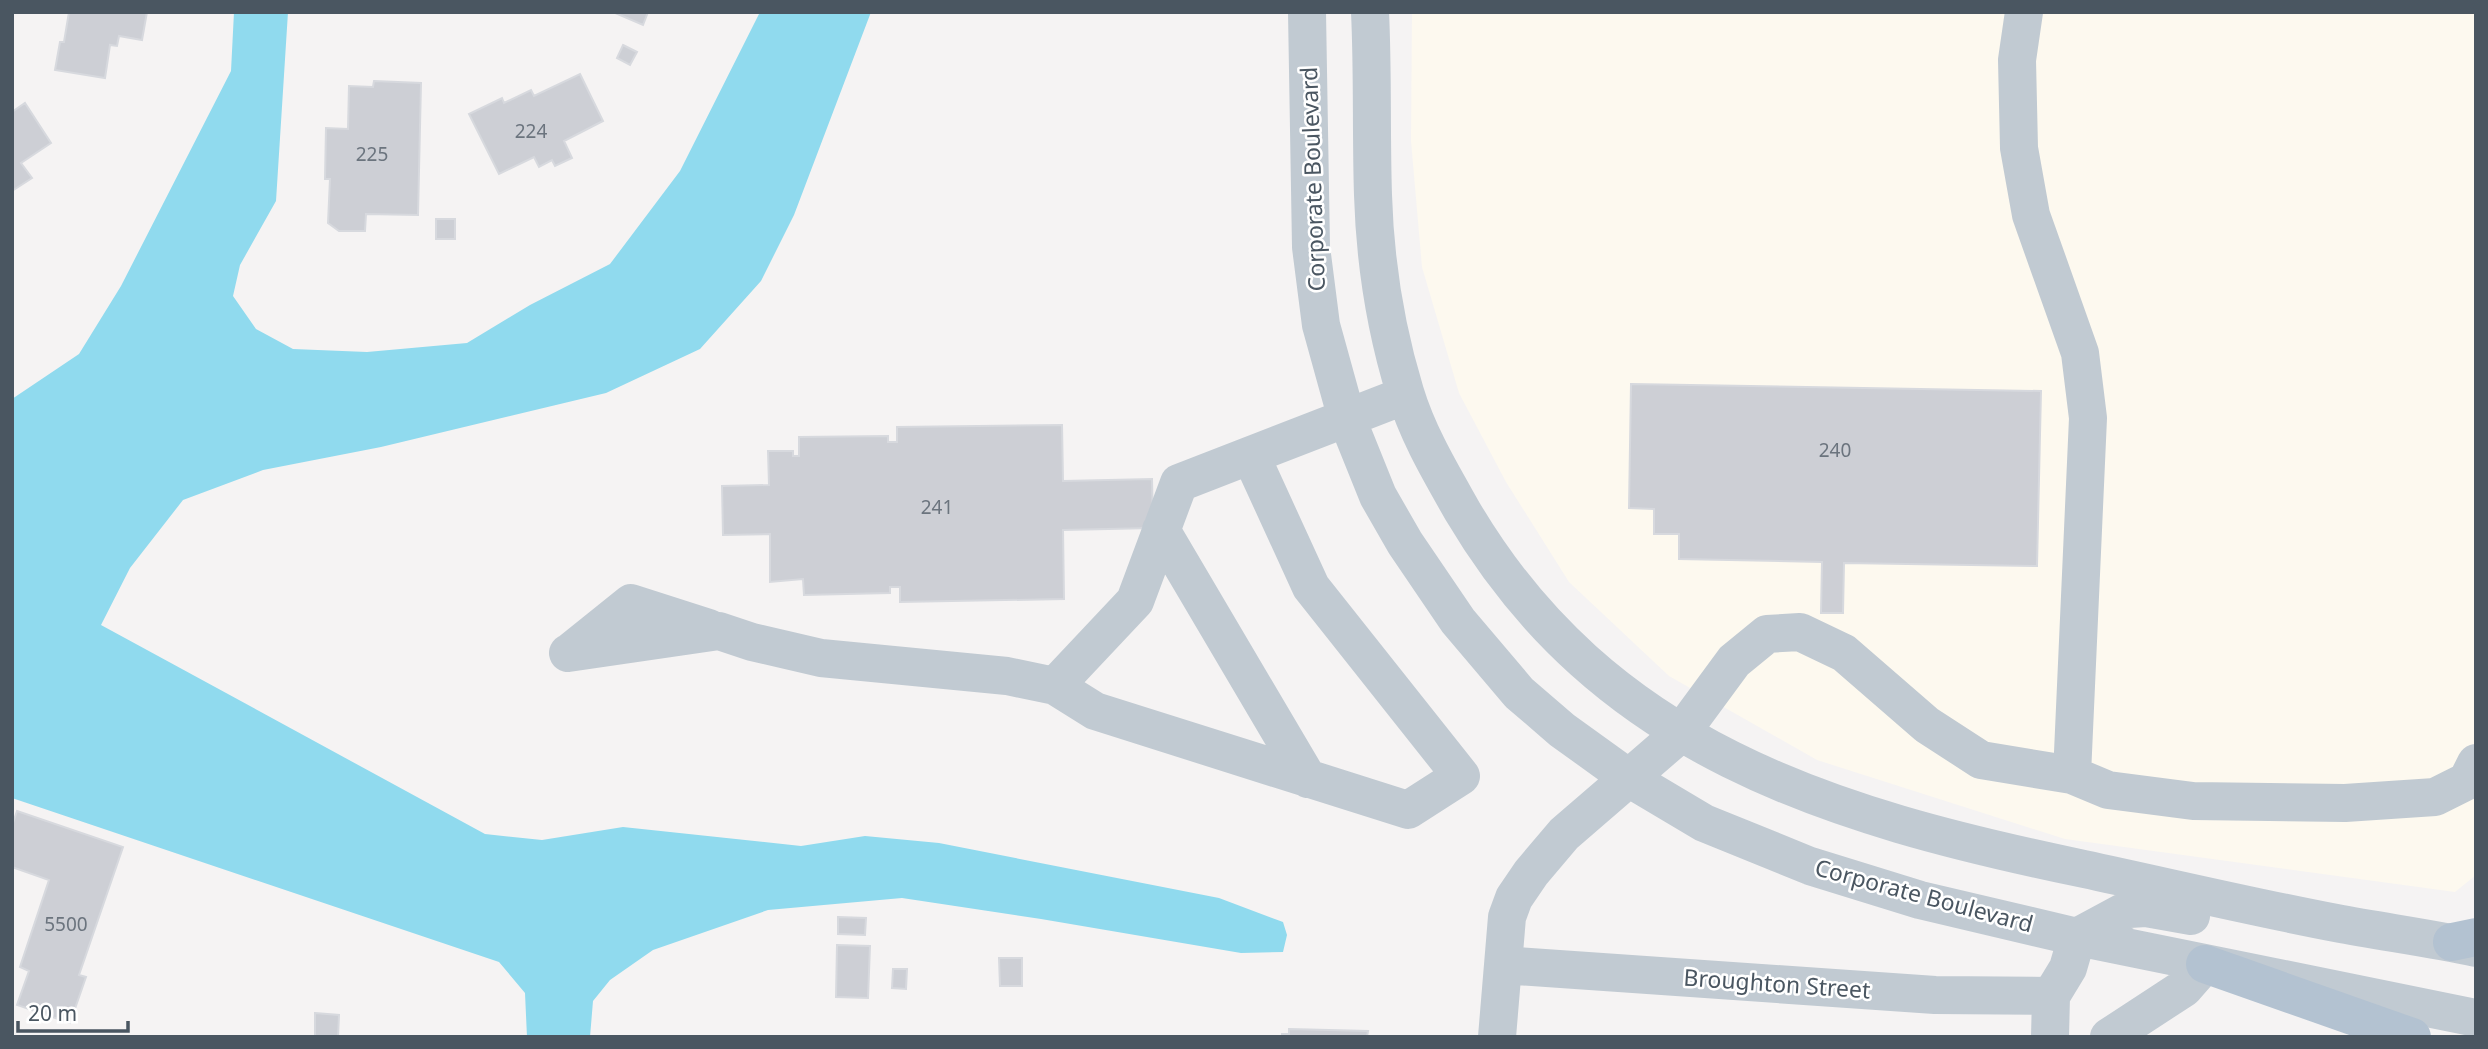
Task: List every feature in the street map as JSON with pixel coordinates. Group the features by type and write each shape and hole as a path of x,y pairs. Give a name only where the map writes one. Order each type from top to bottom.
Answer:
{"main road":[{"path":"2205,964 2412,1037"}],"street":[{"name":"Corporate Boulevard","path":"1307,12 1311,247 1321,325 1347,419 1378,496 1405,543 1458,621 1519,693 1562,730 1630,779 1704,823 1810,866 1920,900 2077,937 2476,1018"},
{"path":"1370,12 1373,201 1392,347 1406,395 1429,453 1486,549 1522,598 1575,654 1624,695 1681,733 1779,783 1896,824 1984,848 2336,923 2468,942"},
{"path":"2024,12 2017,60 2021,160 2031,215 2080,353 2088,418 2072,775"},
{"path":"1055,686 1135,601 1179,483 1406,395"},
{"path":"719,631 763,645 821,657 1007,676 1055,686 1095,711 1408,810 1461,776 1311,587 1251,456"},
{"path":"1161,530 1308,779"},
{"path":"1497,1037 1507,917 1514,898 1564,834 1681,733 1734,661 1767,634 1800,632 1844,653 1927,725 1981,760 2072,775 2108,790 2193,801 2345,803 2435,797 2467,781 2476,763"},
{"path":"2050,1037 2051,996 2068,968 2077,937 2129,909 2146,908 2207,919 2336,923"},
{"path":"2109,1037 2184,988 2205,964"},
{"name":"Broughton Street","path":"1503,965 1935,995 2051,996"}],"shaded area":[{"path":"1412,12 2476,12 2476,875 2455,892 2065,839 1817,760 1669,676 1569,582 1506,482 1459,393 1422,267 1411,141"}],"water":[{"path":"234,12 288,12 276,201 240,265 233,296 256,329 293,349 367,352 467,343 530,305 610,264 680,171 760,12 871,12 794,215 761,281 700,349 606,393 381,447 263,470 183,500 130,568 101,625 485,834 542,840 623,827 801,846 865,836 939,843 1219,898 1283,922 1287,935 1283,952 1241,953 902,898 768,910 653,950 610,980 593,1001 590,1037 527,1037 525,993 499,962 12,798 12,399 79,354 121,286 231,71"}],"building":[{"path":"69,12 147,12 142,40 119,36 117,46 110,45 105,78 55,70 60,42 64,42"},
{"path":"613,12 648,12 643,25"},
{"path":"623,45 637,52 630,65 617,58"},
{"path":"580,74 603,121 564,141 572,158 555,166 552,160 539,167 534,157 499,174 469,114 502,98 504,103 531,90 534,96"},
{"path":"374,81 421,83 418,215 366,214 365,231 339,231 328,223 330,179 325,179 326,128 348,129 349,86 373,87"},
{"path":"25,103 51,143 21,163 32,178 12,191 12,112"},
{"path":"436,219 455,219 455,239 436,239"},
{"path":"1631,384 2041,391 2037,566 1844,563 1843,613 1821,613 1822,562 1679,559 1679,534 1654,534 1654,509 1629,508"},
{"path":"1062,425 1063,481 1152,479 1153,528 1063,530 1064,599 900,602 900,587 890,587 890,593 804,595 803,579 770,582 770,534 723,535 722,486 769,485 768,451 793,451 793,456 799,456 799,437 888,436 888,442 897,442 897,427"},
{"path":"17,811 123,847 79,975 86,977 70,1023 17,1005 29,971 20,967 49,880 12,867 12,826"},
{"path":"838,917 866,918 865,935 838,934"},
{"path":"837,945 870,946 868,998 836,997"},
{"path":"999,958 1022,958 1022,986 1000,986"},
{"path":"893,969 907,969 906,989 892,988"},
{"path":"315,1013 339,1015 338,1037 315,1037"},
{"path":"1289,1029 1368,1031 1367,1037 1282,1037 1282,1034 1289,1034"}]}
